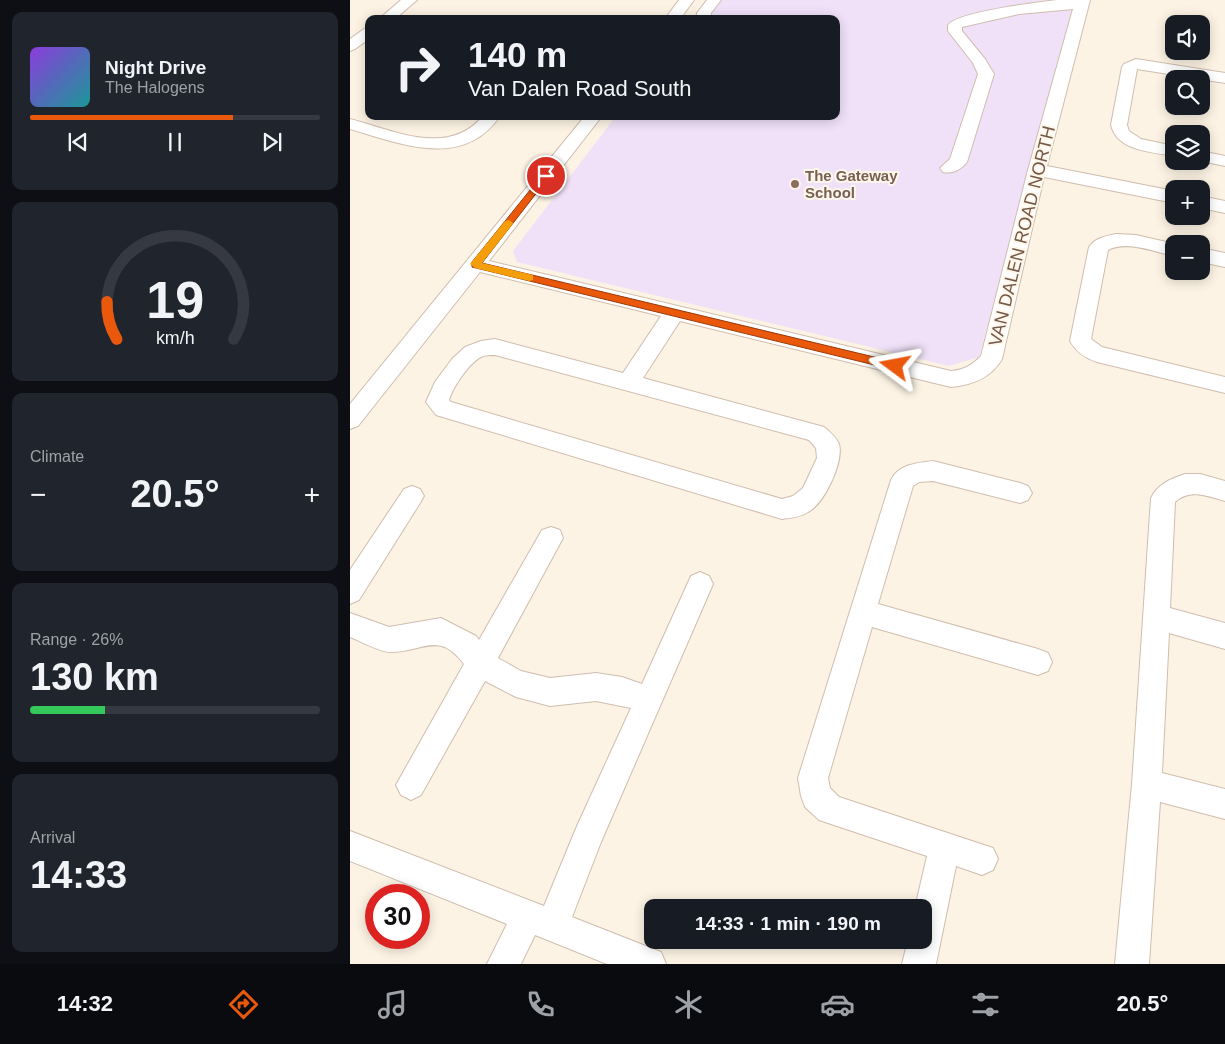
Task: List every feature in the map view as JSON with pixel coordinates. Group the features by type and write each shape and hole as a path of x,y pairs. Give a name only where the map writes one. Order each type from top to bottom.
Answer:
{"street":[{"path":"391,15 410,0"},
{"path":"675,15 687,0"},
{"path":"704,15 714,0"},
{"path":"1002,0 1024,10"},
{"path":"949,168 958,162 986,74 980,62 954,31 955,24 972,19 1082,2"},
{"name":"VAN DALEN ROAD NORTH","path":"475,264 950,379 966,378 976,373 991,359 1037,170 1082,2"},
{"path":"350,46 365,35"},
{"path":"1165,149 1136,143 1120,133 1118,125 1130,67 1136,64 1145,65 1225,78"},
{"path":"350,124 428,144 464,140 478,133 489,120"},
{"path":"350,420 591,120"},
{"path":"1210,158 1225,161"},
{"path":"1037,170 1165,195"},
{"path":"1210,204 1225,207"},
{"path":"1165,248 1124,240 1106,242 1099,247 1080,341 1089,350 1098,354 1225,385"},
{"path":"1210,257 1225,260"},
{"path":"628,383 674,313"},
{"path":"495,347 628,383 816,433 827,444 829,458 812,495 800,505 782,509 444,409 437,402 439,392 466,357 479,349 495,347"},
{"path":"982,859 830,809 816,796 812,778 904,480 908,475 923,471 933,471 1020,493"},
{"path":"1132,964 1147,784 1163,498 1172,488 1192,482 1225,491"},
{"path":"350,592 412,496"},
{"path":"411,785 551,538"},
{"path":"504,964 539,922 588,837 700,584"},
{"path":"862,612 1038,662"},
{"path":"1156,617 1225,636"},
{"path":"350,625 389,640 441,631 466,645 480,663 516,683 550,692 596,687 622,692 649,701"},
{"path":"1147,784 1225,804"},
{"path":"350,846 648,964"},
{"path":"919,964 944,847"}],"shaded area":[{"name":"The Gateway School","path":"706,0 1075,0 979,357 949,366 517,262 513,251 613,120 840,120 840,15 694,15"}],"slow traffic":[{"path":"509,223 475,264 529,278"}],"place":[{"name":"The Gateway School","path":"795,184"}],"route":[{"path":"546,176 475,264 895,366"}]}
